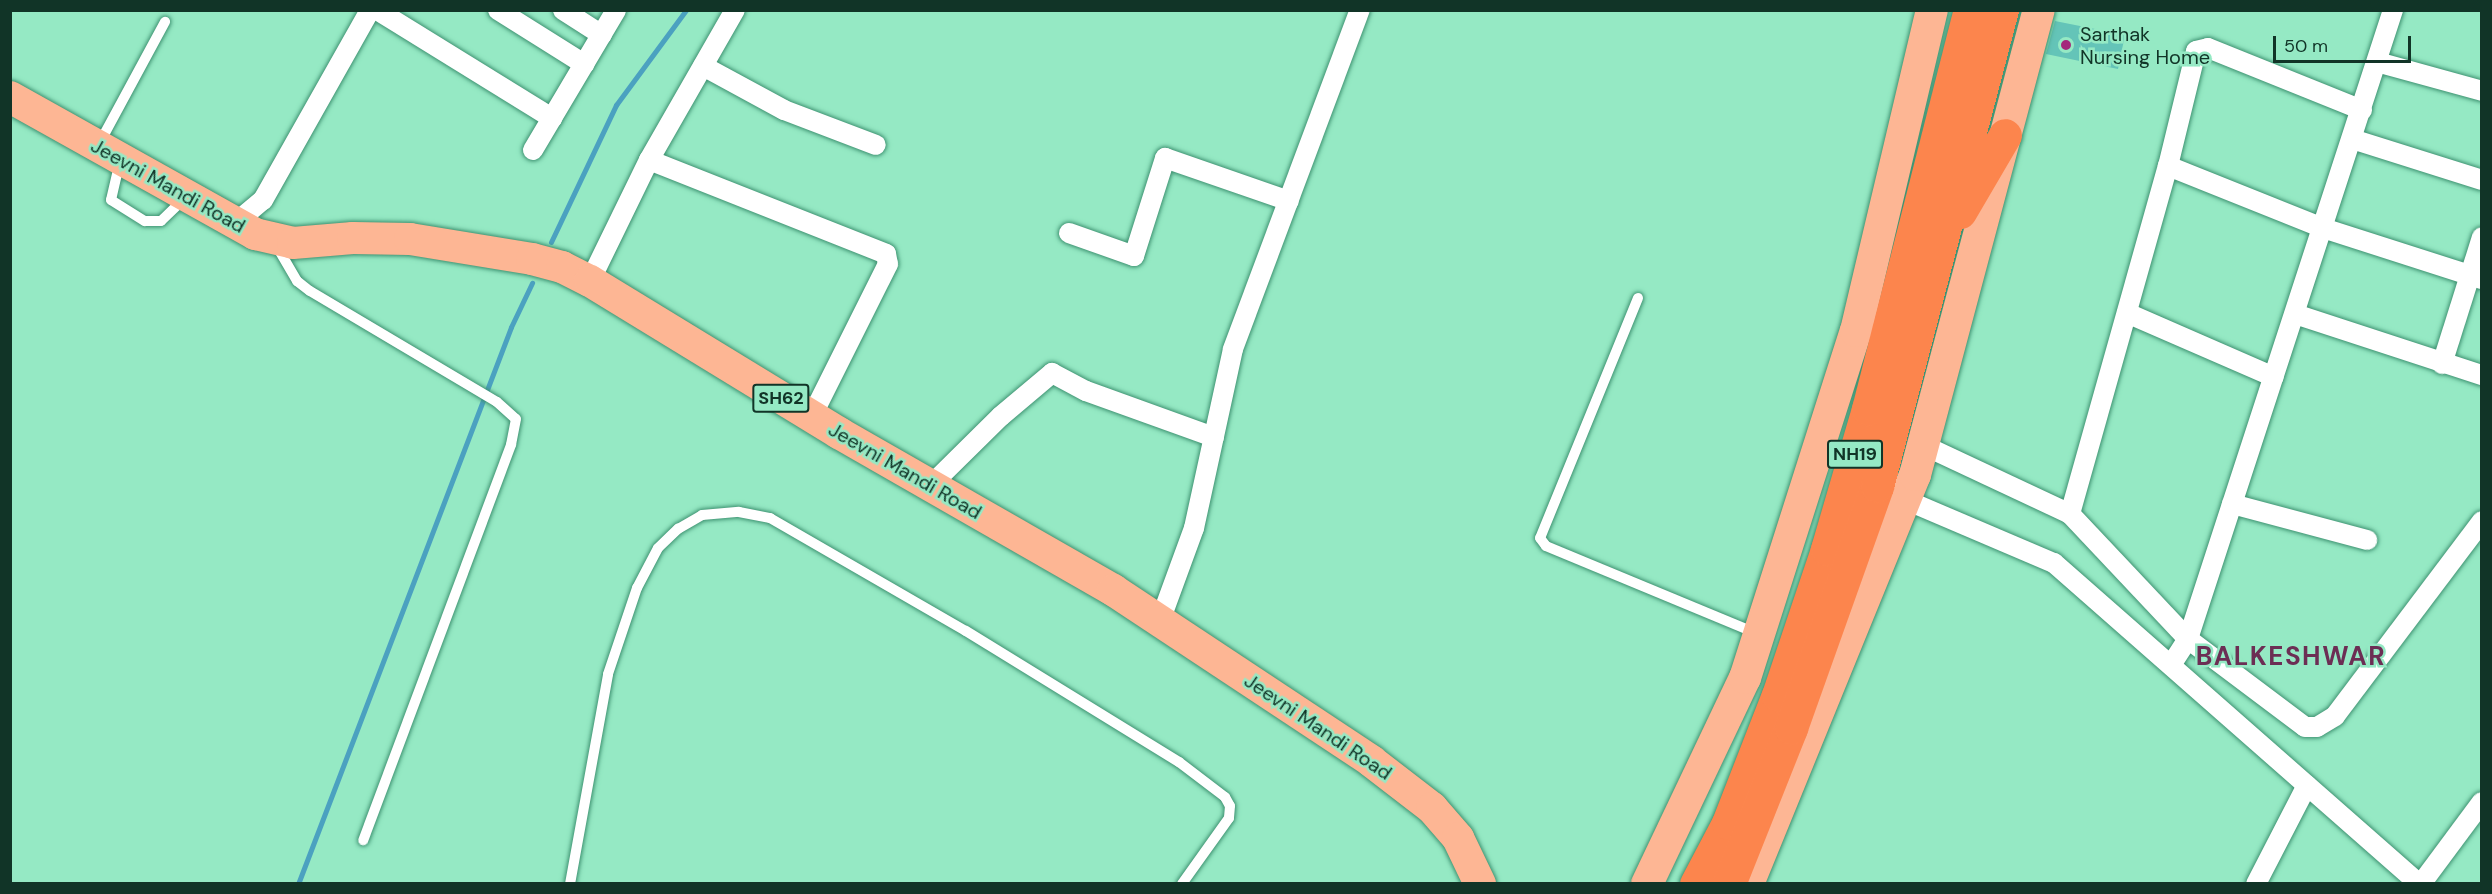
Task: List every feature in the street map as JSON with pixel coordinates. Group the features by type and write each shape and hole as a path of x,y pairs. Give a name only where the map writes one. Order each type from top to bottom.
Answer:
{"highway":[{"name":"NH19","path":"1696,884 1728,824 1778,695 1827,549 1868,410 1970,10"},
{"name":"NH19","path":"1729,884 1791,728 1877,486 2002,10"},
{"path":"1938,249 2004,135"}],"main road":[{"path":"1647,884 1745,678 1756,633 1856,331 1932,10"},
{"path":"1748,884 1906,500 1923,445 2039,10"},
{"name":"Jeevni Mandi Road","path":"10,97 233,225 273,239 293,243 410,239 532,260 562,267 590,281 812,416 1160,621 1371,761 1432,808 1458,838 1483,879"}],"street":[{"path":"233,225 263,200 370,10"},
{"path":"377,10 552,118"},
{"path":"498,10 584,64"},
{"path":"563,10 602,34"},
{"path":"533,150 616,10"},
{"path":"590,281 649,160 735,10"},
{"path":"1160,621 1194,528 1233,349 1360,10"},
{"path":"2171,665 2188,639 2393,10"},
{"path":"2070,514 2168,166 2196,51 2201,48 2362,110"},
{"path":"2377,62 2481,91"},
{"path":"703,66 784,110 876,145"},
{"path":"2352,139 2481,180"},
{"path":"1069,233 1134,256 1165,158 1289,201"},
{"path":"649,160 889,258 812,416"},
{"path":"2168,166 2323,228 2475,277"},
{"path":"2442,364 2475,277 2481,237"},
{"path":"2127,313 2274,377"},
{"path":"2295,314 2481,375"},
{"path":"931,485 1001,416 1052,374 1086,391 1214,437"},
{"path":"1923,445 2070,514 2188,639 2300,725 2325,724 2335,717 2481,521"},
{"path":"1906,500 2054,563 2421,884 2481,802"},
{"path":"2232,504 2367,540"},
{"path":"2256,884 2307,785"}],"lane":[{"path":"165,22 109,153 109,195 116,205 145,221 154,222 168,216 185,197"},
{"path":"273,239 297,281 310,291 497,402 510,411 516,419 515,431 363,840"},
{"path":"1638,298 1540,538 1546,546 1756,633"},
{"path":"570,884 608,674 637,588 658,548 678,529 702,515 739,512 770,518 966,632 1179,762 1225,797 1230,806 1229,818 1182,884"}],"building":[{"path":"2055,21 2125,35 2118,69 2046,54"}],"waterway":[{"path":"551,242 616,105 686,10"},
{"path":"298,884 511,327 532,283"}],"place":[{"name":"Sarthak Nursing Home","path":"2066,45"}],"district":[{"name":"BALKESHWAR","path":"2291,657"}]}
